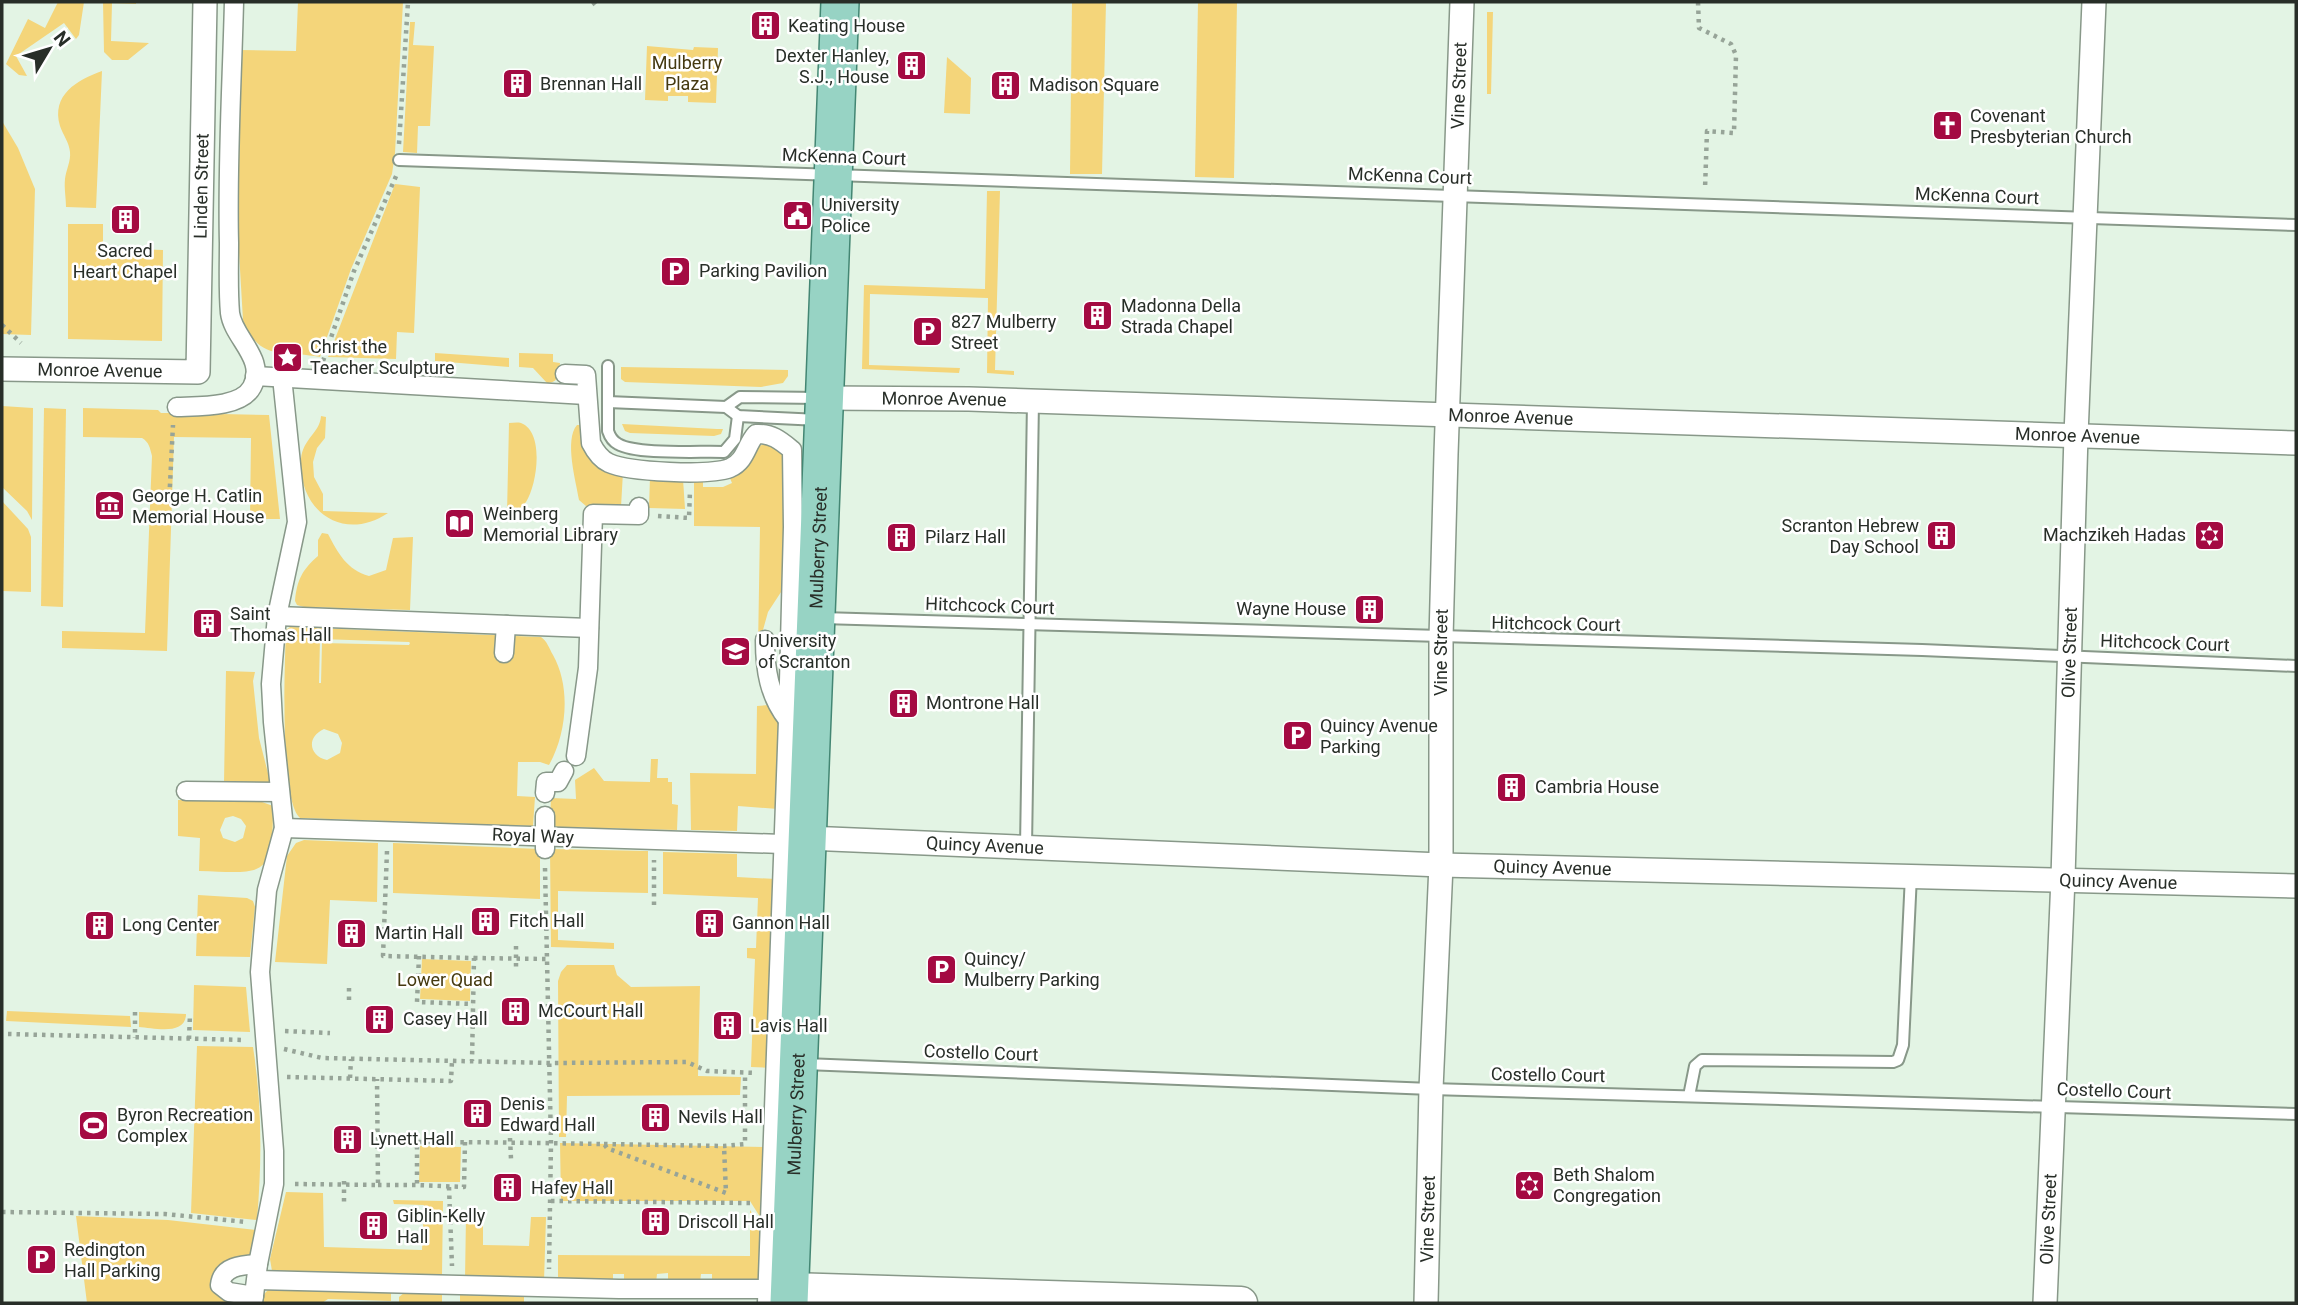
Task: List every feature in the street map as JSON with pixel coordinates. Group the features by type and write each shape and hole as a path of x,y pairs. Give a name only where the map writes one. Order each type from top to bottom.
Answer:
{"main road":[{"name":"Mulberry Street","path":"778,1296 794,841 816,618 839,2"},
{"path":"778,1296 1241,1303"}],"street":[{"name":"Linden Street","path":"198,372 205,2"},
{"path":"175,410 215,406 239,398 252,388 255,376 254,360 230,316 228,186 234,2"},
{"name":"Vine Street","path":"1426,1303 1431,1089 1441,865 1441,638 1462,2"},
{"name":"Olive Street","path":"2045,1303 2094,2"},
{"name":"Monroe Avenue","path":"2,369 198,372"},
{"path":"255,376 565,384 586,395 591,443 595,451 610,464 640,469 706,473 729,468 743,459 757,434 779,439 792,450 793,527 788,720 794,841"},
{"path":"282,377 297,522 277,616 271,684 284,828 267,890 260,972 274,1173 256,1286 452,1294 684,1290 778,1296 771,1237 786,1069"},
{"name":"Monroe Avenue","path":"823,409 1033,401 2296,443"},
{"path":"576,756 588,668 593,514 639,511"},
{"path":"277,616 589,628"},
{"path":"504,653 506,625"},
{"path":"765,640 766,670 770,687 777,707 788,720"},
{"path":"545,793 545,782 558,782 564,771"},
{"path":"186,791 280,792"},
{"path":"545,816 545,843"},
{"name":"Royal Way","path":"284,828 387,837 655,846 794,841"},
{"name":"Quincy Avenue","path":"794,841 1026,847 1441,865 2063,878 2296,886"}],"lane":[{"name":"McKenna Court","path":"398,160 2296,225"},
{"path":"608,366 608,431 612,440 620,446 724,452 732,446 735,439 738,416 726,407"},
{"name":"Monroe Avenue","path":"608,402 726,407 740,397 823,409"},
{"path":"1026,847 1033,401"},
{"name":"Monroe Avenue","path":"738,416 823,409"},
{"name":"Hitchcock Court","path":"816,618 1922,650 2296,666"},
{"path":"1689,1096 1695,1066 1702,1060 1898,1060 1903,1052 1912,875"},
{"name":"Costello Court","path":"786,1069 2296,1114"}],"path":[{"path":"318,379 333,329 368,237 396,174 408,2"},
{"path":"593,2 598,8"},
{"path":"1698,2 1699,28 1731,44 1736,55 1734,133 1707,131 1704,204"},
{"path":"2,325 21,343"},
{"path":"169,505 175,410"},
{"path":"639,511 689,517 691,472"},
{"path":"387,837 383,956 546,959"},
{"path":"545,843 551,1143 550,1244"},
{"path":"654,905 655,846"},
{"path":"516,946 516,968"},
{"path":"419,957 417,1002 473,1004"},
{"path":"472,1061 474,958"},
{"path":"349,988 349,1003"},
{"path":"135,1012 135,1038"},
{"path":"189,1039 190,1014"},
{"path":"276,1030 330,1033"},
{"path":"8,1034 251,1040"},
{"path":"278,1047 322,1058 550,1063 687,1062 707,1071 745,1073 786,1069"},
{"path":"350,1078 351,1059"},
{"path":"281,1077 451,1081 452,1061"},
{"path":"377,1141 724,1146 745,1144 745,1073"},
{"path":"377,1079 378,1185"},
{"path":"510,1138 511,1159"},
{"path":"417,1142 417,1185"},
{"path":"287,1184 464,1187 465,1142"},
{"path":"604,1144 607,1148 726,1193 724,1146"},
{"path":"344,1181 344,1202"},
{"path":"449,1187 452,1261"},
{"path":"551,1201 749,1202 771,1237"},
{"path":"2,1213 165,1214 257,1223"}],"green space":[{"path":"58,2 84,2 79,35 76,39 64,23 16,56 27,76 19,75 6,64 28,19 45,28"},
{"path":"103,2 136,2 112,3 111,41 149,43 128,60 112,60 104,52"},
{"path":"298,2 403,2 392,174 351,269 320,357 274,352 265,348 249,333 243,320 234,168 239,50 296,51"},
{"path":"1072,2 1106,2 1102,174 1070,174"},
{"path":"1198,2 1237,2 1234,178 1195,177"},
{"path":"1487,12 1493,12 1491,94 1487,94"},
{"path":"410,22 415,22 413,45 434,46 430,126 418,126 417,153 403,152"},
{"name":"Mulberry Plaza","path":"647,46 693,50 694,47 718,48 716,103 688,102 688,96 668,96 668,101 645,100"},
{"path":"947,57 971,78 970,114 944,113"},
{"path":"102,71 96,208 66,207 65,179 70,152 60,126 59,106 68,90 75,84"},
{"path":"2,121 18,148 35,189 31,335 2,334"},
{"path":"395,184 420,187 414,333 397,332 396,359 328,357"},
{"path":"987,191 1000,191 995,370 1014,371 1014,375 987,373 988,298 870,294 869,365 960,368 959,373 862,369 864,285 985,289"},
{"path":"68,224 103,224 103,248 163,250 162,341 68,339"},
{"path":"435,353 509,358 509,367 435,361"},
{"path":"519,353 553,354 553,362 560,363 556,379 547,383 533,368 519,367"},
{"path":"621,367 788,370 788,376 783,383 761,387 625,382 621,379"},
{"path":"2,406 33,408 32,520 27,511 2,487"},
{"path":"44,408 66,409 63,607 41,606"},
{"path":"83,408 269,415 280,519 250,519 251,438 174,437 167,651 62,648 62,631 145,633 151,450 142,438 83,437"},
{"path":"321,416 326,417 325,438 317,448 313,462 314,477 323,494 323,511 388,513 355,525 326,517 315,507 307,494 302,477 301,459"},
{"path":"509,423 521,423 529,428 536,447 537,460 533,484 526,502 520,508 507,513"},
{"path":"622,424 723,429 721,434 714,436 630,433 625,431"},
{"path":"577,425 582,425 623,472 621,507 586,506 579,500 571,450 571,440"},
{"path":"767,443 781,448 789,461 783,589 768,612 758,648 760,527 694,526 694,483 696,479 703,477 703,487 723,487 732,483 729,476 751,460 759,446"},
{"path":"650,476 683,479 685,509 649,508"},
{"path":"2,501 28,529 31,537 31,592 2,591"},
{"path":"322,533 328,534 349,565 369,576 386,570 393,538 413,537 410,610 297,605 295,601 299,581 318,556 318,540"},
{"path":"290,627 541,637 559,668 565,710 560,739 549,765 540,762 518,762 517,796 535,797 533,826 300,818 293,806 286,759 286,630","holes":["320,639 409,642 410,643 322,643 319,683","324,729 338,734 342,743 340,753 327,760 316,755 312,746 314,737"]},
{"path":"226,671 255,672 253,681 259,738 270,781 267,784 224,782"},
{"path":"770,705 780,724 778,809 738,806 737,831 691,830 690,773 756,774 757,706"},
{"path":"651,759 658,759 657,778 668,778 668,782 672,782 672,804 678,805 677,830 552,825 551,798 576,799 575,780 594,768 604,781 650,782"},
{"path":"254,799 273,806 273,830 267,859 261,867 251,871 199,871 200,838 178,836 178,800","holes":["233,816 241,819 246,826 243,838 235,842 223,838 220,830 225,818"]},
{"path":"304,840 378,843 377,902 330,900 327,964 275,962 287,856 296,843"},
{"path":"393,843 540,849 540,899 393,893"},
{"path":"550,849 648,851 648,893 558,891 558,940 614,943 614,949 551,947"},
{"path":"663,852 737,854 737,877 776,879 772,1068 751,1067 755,959 747,958 747,948 756,948 758,898 663,894"},
{"path":"198,895 247,898 253,901 255,907 250,957 196,956"},
{"name":"Lower Quad","path":"422,959 471,961 470,1001 420,999"},
{"path":"567,965 614,965 617,975 631,987 700,986 698,1076 741,1077 740,1095 567,1096 566,1137 559,1137 558,981"},
{"path":"194,985 246,987 250,1032 193,1030"},
{"path":"7,1011 130,1016 131,1027 6,1021"},
{"path":"139,1012 186,1014 181,1025 160,1029 139,1027"},
{"path":"197,1046 253,1047 260,1133 257,1220 191,1213"},
{"path":"560,1143 770,1147 767,1228 750,1201 561,1201"},
{"path":"420,1146 461,1147 460,1182 419,1182"},
{"path":"286,1192 323,1193 324,1247 422,1250 424,1205 394,1204 393,1200 443,1201 442,1275 439,1279 275,1273 272,1271 270,1259"},
{"path":"750,1210 765,1233 762,1283 712,1283 712,1274 701,1274 700,1283 668,1283 668,1273 657,1274 656,1283 624,1283 624,1274 613,1274 613,1282 558,1281 558,1255 750,1256"},
{"path":"76,1216 168,1220 256,1230 252,1254 219,1267 212,1284 243,1303 87,1303"},
{"path":"466,1216 483,1217 483,1245 529,1246 531,1217 546,1217 544,1281 465,1279"},
{"path":"269,1289 391,1293 391,1301 328,1299 322,1303 263,1303 264,1294"},
{"path":"404,1293 442,1294 442,1303 399,1303 399,1297"},
{"path":"460,1295 524,1296 524,1303 460,1302"}],"place":[{"name":"Keating House","path":"765,26"},
{"name":"Dexter Hanley, S.J., House","path":"912,66"},
{"name":"Brennan Hall","path":"517,84"},
{"name":"Madison Square","path":"1006,85"},
{"name":"Covenant Presbyterian Church","path":"1947,126"},
{"name":"University Police","path":"798,215"},
{"name":"Sacred Heart Chapel","path":"125,220"},
{"name":"Parking Pavilion","path":"676,271"},
{"name":"Madonna Della Strada Chapel","path":"1098,316"},
{"name":"827 Mulberry Street","path":"928,332"},
{"name":"Christ the Teacher Sculpture","path":"287,357"},
{"name":"George H. Catlin Memorial House","path":"109,506"},
{"name":"Weinberg Memorial Library","path":"460,524"},
{"name":"Machzikeh Hadas","path":"2209,535"},
{"name":"Scranton Hebrew Day School","path":"1942,536"},
{"name":"Pilarz Hall","path":"902,537"},
{"name":"Wayne House","path":"1369,609"},
{"name":"Saint Thomas Hall","path":"207,624"},
{"name":"University of Scranton","path":"735,651"},
{"name":"Montrone Hall","path":"903,703"},
{"name":"Quincy Avenue Parking","path":"1297,736"},
{"name":"Cambria House","path":"1512,787"},
{"name":"Fitch Hall","path":"486,921"},
{"name":"Gannon Hall","path":"709,923"},
{"name":"Long Center","path":"99,925"},
{"name":"Martin Hall","path":"352,933"},
{"name":"Quincy/ Mulberry Parking","path":"941,969"},
{"name":"McCourt Hall","path":"515,1011"},
{"name":"Casey Hall","path":"380,1019"},
{"name":"Lavis Hall","path":"727,1026"},
{"name":"Denis Edward Hall","path":"477,1114"},
{"name":"Nevils Hall","path":"655,1117"},
{"name":"Byron Recreation Complex","path":"94,1125"},
{"name":"Lynett Hall","path":"347,1139"},
{"name":"Beth Shalom Congregation","path":"1530,1185"},
{"name":"Hafey Hall","path":"508,1188"},
{"name":"Driscoll Hall","path":"655,1222"},
{"name":"Giblin-Kelly Hall","path":"374,1226"},
{"name":"Redington Hall Parking","path":"41,1260"}]}
